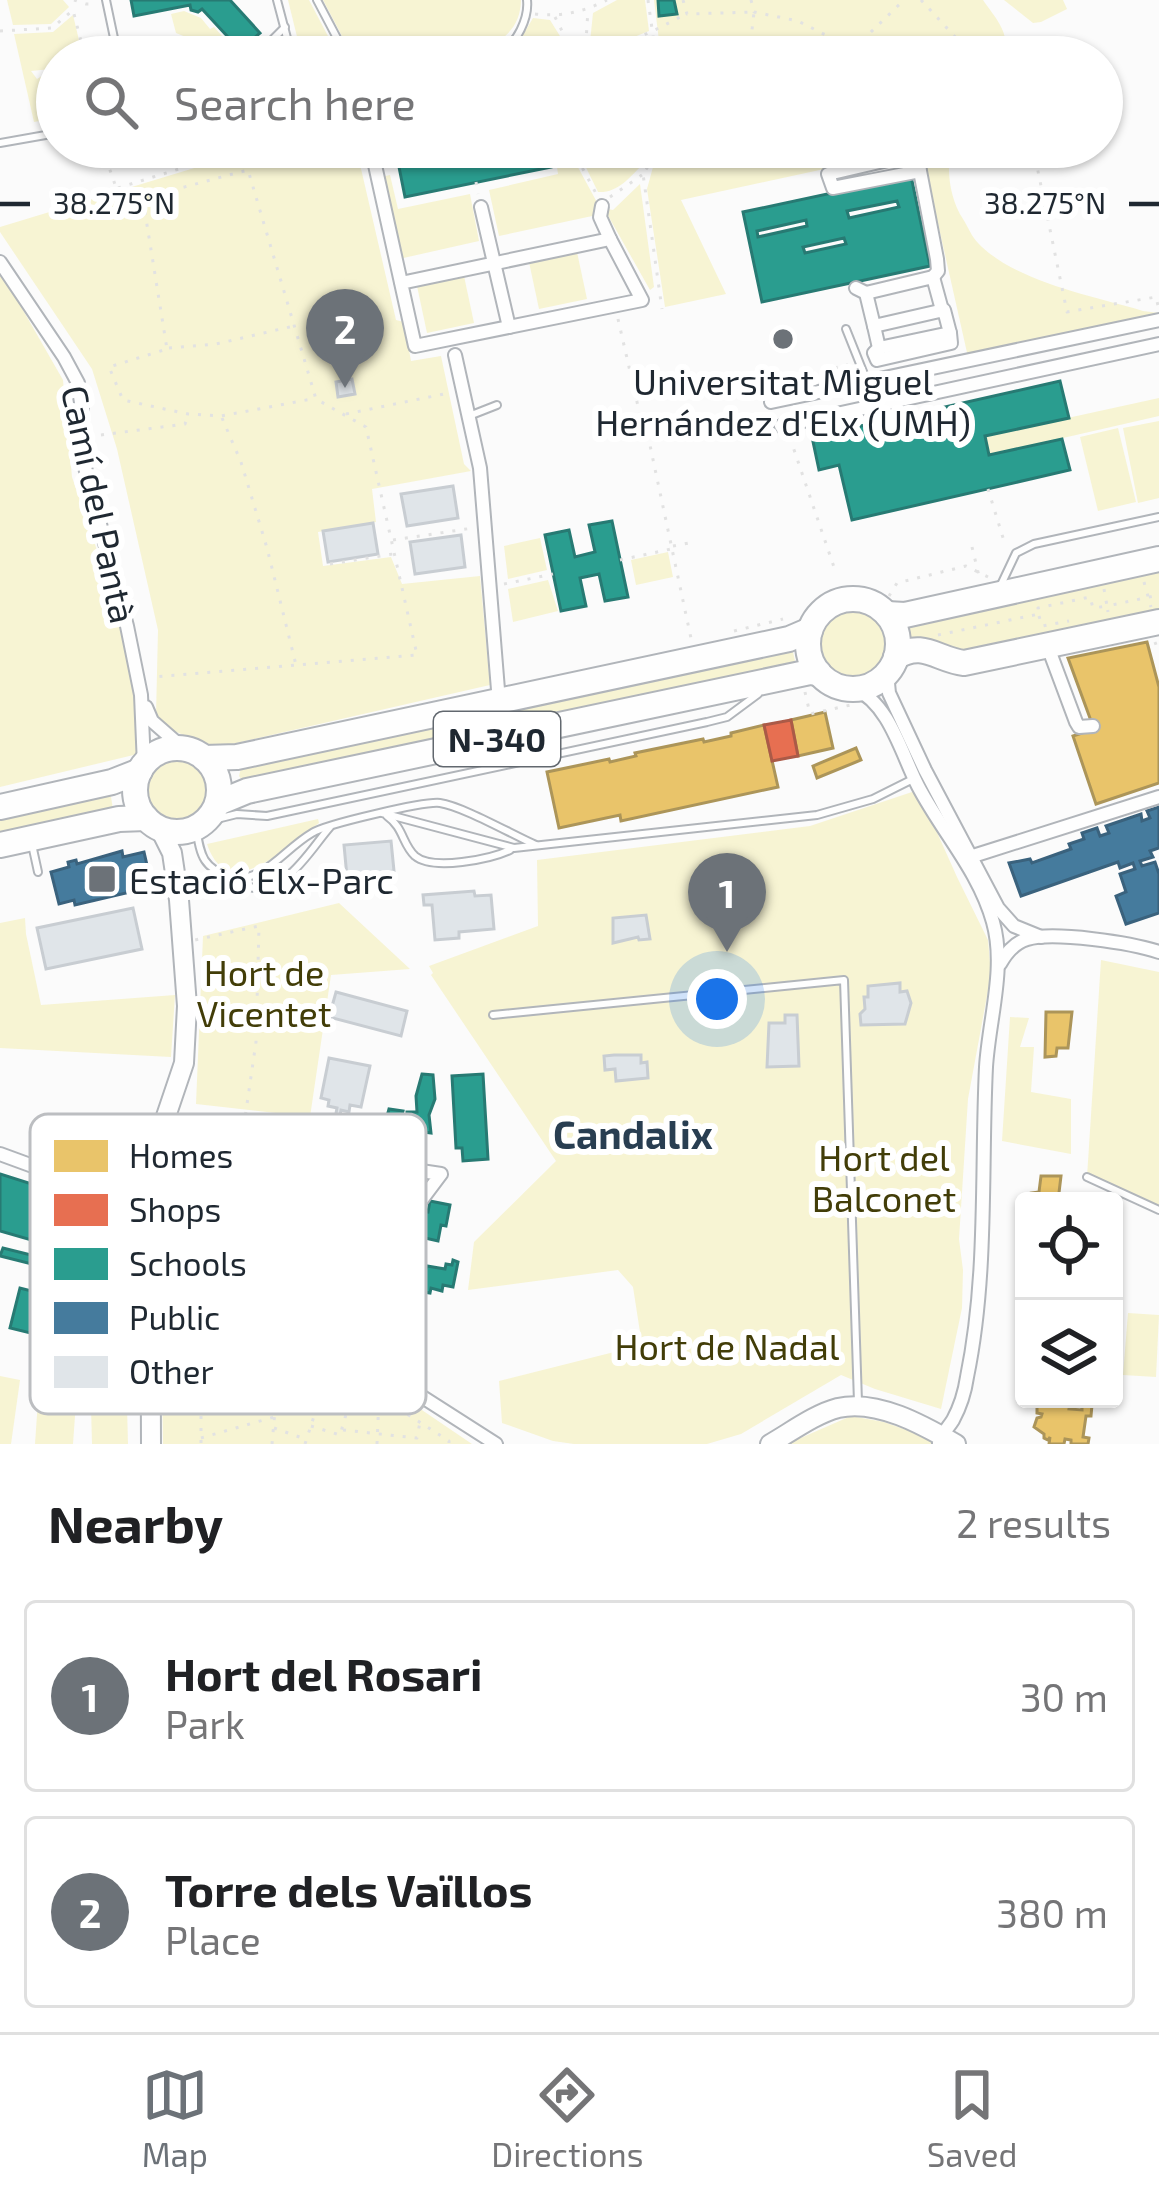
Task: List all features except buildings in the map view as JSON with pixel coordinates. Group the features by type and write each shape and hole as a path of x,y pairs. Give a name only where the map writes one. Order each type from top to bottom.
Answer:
{"highway":[{"name":"N-340","path":"0,807 113,782 142,768 158,753 205,755 510,700 806,632 823,610 844,600 891,608 990,586 1151,567"},
{"path":"891,608 897,634 894,666"},
{"path":"806,632 809,653 803,677 861,695 916,649 964,663 1155,624"},
{"name":"N-340","path":"8,849 89,831 119,819 178,832 247,791 803,677"},
{"path":"205,755 220,793 206,818"},
{"path":"142,768 135,792 138,806 153,823"}],"street":[{"path":"376,168 415,346 642,300 600,217 602,206"},
{"path":"854,168 828,174 832,188 920,171"},
{"path":"920,168 938,271 933,277 861,290 879,348 950,333 933,277"},
{"path":"481,207 509,327"},
{"path":"401,283 610,238"},
{"name":"Camí del Pantà","path":"0,262 78,383 82,456 128,626 141,695 142,768"},
{"path":"874,326 942,310"},
{"path":"771,402 1158,318"},
{"path":"784,428 1159,344"},
{"path":"455,355 480,468 510,700"},
{"path":"798,397 794,411 804,421"},
{"path":"1048,647 1076,722 1079,727 1093,726"},
{"path":"894,666 889,693 1006,918 1040,937 1078,938 1159,952"},
{"name":"Camí del Pantà","path":"141,695 152,721 205,755"},
{"path":"770,1444 833,1409 858,1405 892,1414 945,1441 960,1406 970,1357 981,1258 986,1069 998,971 994,927 973,875 881,712 861,695"},
{"path":"973,856 1159,797"},
{"path":"153,823 172,853 187,1006 184,1064 167,1114"},
{"path":"998,971 1015,944 1040,937"},
{"path":"0,1154 30,1165"},
{"path":"426,1172 441,1174 426,1194"},
{"path":"426,1399 496,1444"}],"lane":[{"path":"277,0 287,36"},
{"path":"317,0 335,36"},
{"path":"516,36 527,12 527,0"},
{"path":"106,2 115,36"},
{"path":"276,36 285,27"},
{"path":"0,143 36,137"},
{"path":"846,328 867,382"},
{"path":"469,416 497,405"},
{"path":"990,586 1002,578 1016,553 1034,544 1159,517"},
{"path":"332,824 286,878 258,888 208,867 198,845 206,818 267,816 722,719 803,677"},
{"path":"382,813 514,848 817,815 873,799 915,778"},
{"path":"232,879 258,876 312,833 332,824 439,802 537,846"},
{"path":"406,840 408,820 422,806"},
{"path":"382,813 400,826 416,857 435,864 495,857 514,848"},
{"path":"8,849 35,849 38,872"},
{"path":"493,1015 844,980 858,1405"},
{"path":"1087,1177 1159,1210"}],"path":[{"path":"80,36 72,0 106,2"},
{"path":"527,12 555,16 607,0"},
{"path":"648,0 654,36"},
{"path":"683,0 687,14"},
{"path":"751,0 751,36"},
{"path":"867,36 904,0"},
{"path":"921,0 955,36"},
{"path":"588,36 589,9"},
{"path":"0,31 52,28 73,10"},
{"path":"640,36 687,14 754,13 798,21 828,36"},
{"path":"555,16 565,36"},
{"path":"109,168 119,199 143,198 248,170 316,399"},
{"path":"116,188 174,168"},
{"path":"583,168 602,206 646,168"},
{"path":"1037,168 1067,312 1156,297 1158,318"},
{"path":"643,174 662,309"},
{"path":"143,198 167,349"},
{"path":"615,306 693,647"},
{"path":"152,677 417,655 366,427 316,399 221,416 123,400 109,367 167,349 217,344 294,326"},
{"path":"848,365 852,375 775,393 770,383 848,365"},
{"path":"344,414 444,394"},
{"path":"101,435 185,424 188,414"},
{"path":"221,416 241,462 267,548 296,665"},
{"path":"784,428 836,573"},
{"path":"988,489 1004,541"},
{"path":"392,540 476,527"},
{"path":"620,560 694,542"},
{"path":"972,547 978,570 990,586"},
{"path":"330,564 394,554"},
{"path":"891,608 897,583 910,578 966,566 978,570 990,586"},
{"path":"1151,567 1159,653"},
{"path":"502,584 554,574"},
{"path":"859,592 891,608 904,637 894,666 861,695 810,714 803,658 813,610 826,599 859,592"},
{"path":"1078,619 1042,626 1038,608 1090,597 1095,616"},
{"path":"1094,608 1107,606"},
{"path":"942,644 938,635 1039,614"},
{"path":"1025,618 1028,630"},
{"path":"803,677 835,692 861,695"},
{"path":"182,943 259,926 256,1042 246,1114"},
{"path":"272,1444 274,1414"},
{"path":"273,1427 305,1442 314,1414"},
{"path":"337,1444 346,1414"},
{"path":"377,1444 378,1414"},
{"path":"407,1414 449,1444"},
{"path":"201,1441 274,1417"},
{"path":"310,1426 418,1441 420,1422"}],"green space":[{"path":"7,0 63,0 69,7 51,24 13,25"},
{"path":"288,0 309,0 328,36 297,36"},
{"path":"323,0 521,0 515,23 504,36 342,36"},
{"path":"617,0 645,0 649,31 637,36 591,36 593,13"},
{"path":"654,0 983,0 1004,36 658,36"},
{"path":"1004,0 1063,0 1067,9 1033,23"},
{"path":"184,11 201,18 222,36 176,33 171,14"},
{"path":"73,15 78,36 36,36 36,70 31,71 36,78 34,122 14,34 53,32"},
{"path":"533,18 550,20 560,36 522,36"},
{"path":"194,168 361,168 396,320 404,322 411,361 441,356 464,464 471,471 372,489 376,522 318,532 323,566 391,557 402,584 480,576 490,685 215,748 169,729 156,715 158,630 117,449 92,369 0,227"},
{"path":"557,168 578,168 599,206 597,215 499,236 489,190 558,174"},
{"path":"586,168 639,168 617,187 598,192"},
{"path":"653,168 829,168 681,200 726,294 665,307 647,189"},
{"path":"925,168 950,168 955,203 974,238 994,257 1056,286 1159,313 968,357"},
{"path":"390,175 398,209 470,194 479,241 399,259 381,177"},
{"path":"640,184 654,287 650,290 606,212"},
{"path":"577,252 587,299 539,309 529,262"},
{"path":"0,270 63,380 72,477 115,603 142,753 0,787"},
{"path":"464,276 474,323 427,333 417,286"},
{"path":"1159,398 1159,416 989,455 985,436"},
{"path":"1159,421 1159,498 1138,503 1123,428"},
{"path":"1118,428 1136,502 1098,511 1080,437"},
{"path":"540,538 547,570 508,579 504,546"},
{"path":"668,552 673,577 636,585 631,560"},
{"path":"1159,567 1159,616 963,657 907,643 906,620"},
{"path":"548,580 558,611 513,622 508,589"},
{"path":"853,610 877,620 887,644 877,668 853,678 829,668 819,644 829,620"},
{"path":"786,649 793,652 795,661 787,668 243,781 239,776 241,768"},
{"path":"176,758 198,767 207,789 198,811 176,820 154,811 145,789 154,767"},
{"path":"918,790 988,940 991,974 968,1099 959,1239 962,1308 941,1409 841,1375 741,1434 707,1444 574,1444 502,1423 499,1381 642,1345 633,1287 618,1270 468,1290 474,1242 556,1161 429,966 538,926 537,860 810,826"},
{"path":"111,797 113,809 0,835 0,817"},
{"path":"318,819 319,823 275,856 243,871 229,871 217,862 207,844"},
{"name":"Hort de Vicentet","path":"339,903 410,969 331,975 310,1114 196,1104 203,936"},
{"path":"25,918 41,1005 175,995 171,1057 0,1048 0,923"},
{"path":"1101,960 1159,972 1159,1210 1087,1177"},
{"path":"1010,1017 1029,1018 1020,1047 1034,1047 1031,1092 1071,1099 1071,1154 1002,1141"},
{"path":"1128,1313 1159,1315 1156,1377 1123,1375"},
{"path":"0,1376 20,1380 11,1444 0,1444"},
{"path":"426,1413 472,1444 163,1444 163,1414"},
{"path":"37,1414 75,1414 73,1444 35,1444"},
{"path":"91,1414 127,1414 128,1444 92,1444"},
{"path":"851,1416 884,1422 946,1444 787,1444"}],"place":[{"name":"Universitat Miguel Hernández d'Elx (UMH)","path":"783,339"},
{"name":"Torre dels Vaïllos","path":"345,388"},
{"name":"Estació Elx-Parc","path":"102,879"},
{"name":"Hort del Rosari","path":"727,952"}],"district":[{"name":"Candalix","path":"633,1133"}],"park label":[{"name":"Hort del Balconet","path":"884,1176"},
{"name":"Hort de Nadal","path":"727,1345"}]}
